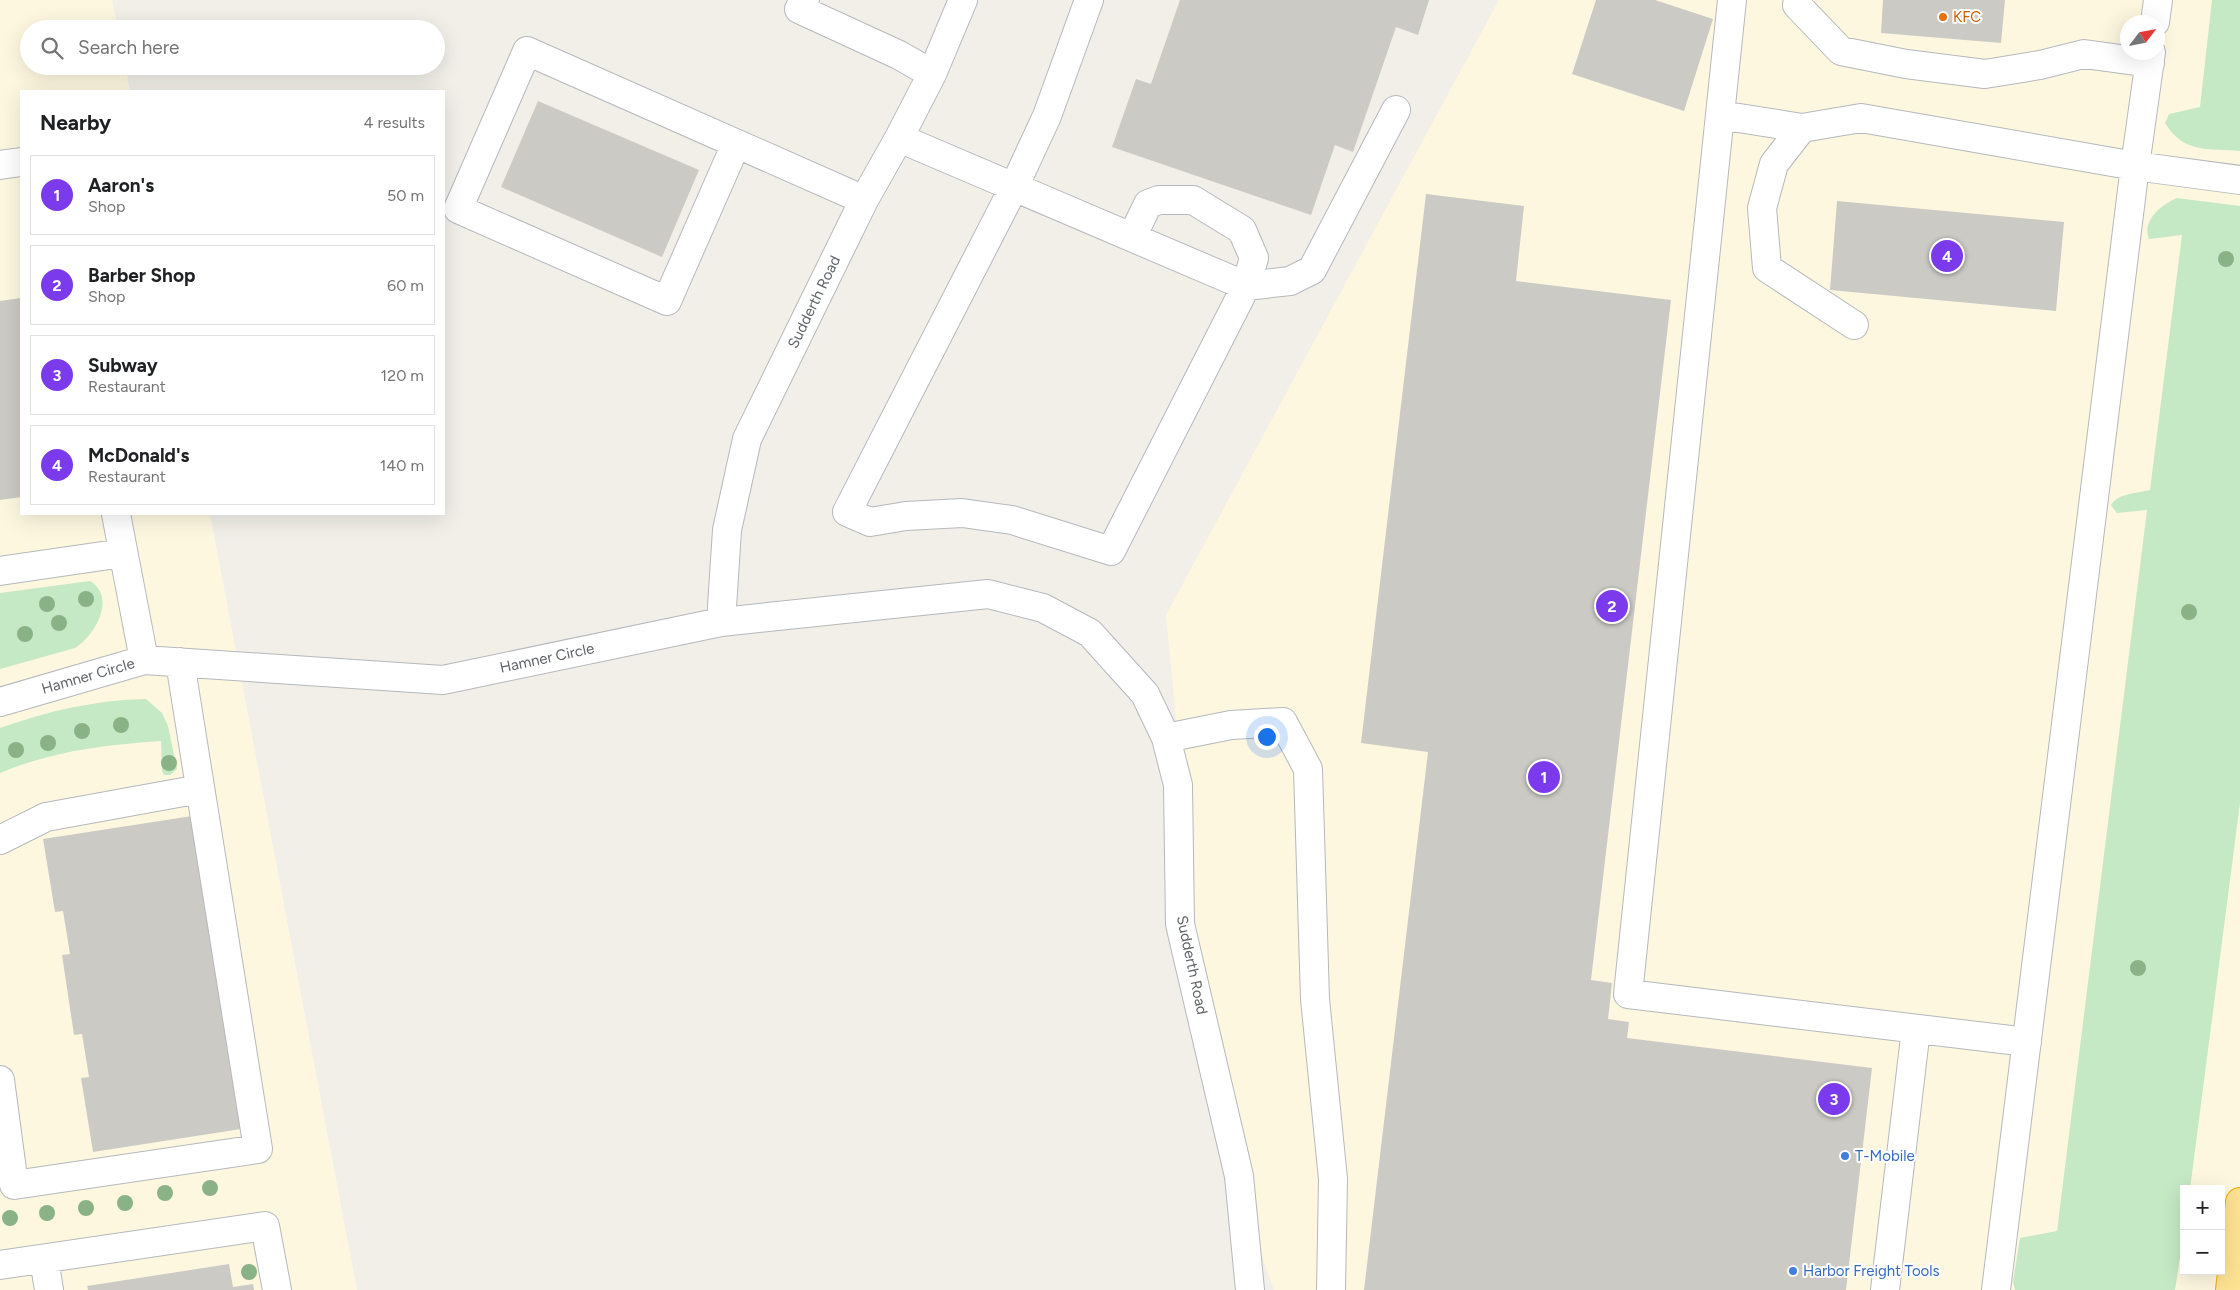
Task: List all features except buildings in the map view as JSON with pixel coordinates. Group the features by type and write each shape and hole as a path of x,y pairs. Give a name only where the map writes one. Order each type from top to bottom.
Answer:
{"highway":[{"path":"2230,1290 2240,1202"}],"street":[{"path":"805,0 799,9 899,55 932,74"},
{"name":"Sudderth Road","path":"721,622 727,530 747,439 864,200 932,74 963,0"},
{"path":"1089,0 1047,116 1014,186 847,512 870,522 906,516 962,513 1012,520 1111,551 1246,286 1254,258 1242,230 1193,200 1159,200 1148,204 1132,237"},
{"path":"1732,0 1628,994 2026,1042"},
{"path":"1798,0 1797,5 1841,51 1906,64 1985,74 2040,65 2084,54 2120,56"},
{"path":"2156,15 2158,0"},
{"path":"736,144 667,301 458,209 527,51 864,200"},
{"path":"1996,1290 2150,60"},
{"path":"899,138 1246,286 1290,281 1312,270 1396,110"},
{"path":"1720,115 1802,128 1861,118 2135,166 2240,180"},
{"path":"1802,128 1774,164 1762,208 1767,268 1854,325"},
{"path":"0,165 20,162"},
{"path":"116,515 144,660"},
{"path":"0,571 124,553"},
{"name":"Hamner Circle","path":"0,702 144,660 443,680 721,622 988,594 1043,608 1090,634"},
{"name":"Sudderth Road","path":"1090,634 1145,694 1166,738 1178,785 1180,924 1239,1176 1250,1290"},
{"path":"0,1080 14,1185 258,1149 180,662"},
{"path":"1166,738 1231,725 1283,722 1308,769 1315,999 1333,1178 1331,1290"},
{"path":"0,840 46,817 200,789"},
{"path":"1885,1290 1916,1029"},
{"path":"0,1265 265,1226 277,1290"},
{"path":"44,1259 50,1290"}],"shaded area":[{"path":"0,0 112,0 116,20 20,20 20,75 127,75 130,90 20,90 20,515 210,515 357,1290 0,1290"},
{"path":"1499,0 2240,0 2240,1290 1274,1290 1215,1122 1166,615"}],"green space":[{"path":"2212,0 2240,0 2240,151 2198,148 2189,145 2172,133 2165,123 2169,114 2200,107"},
{"path":"2177,198 2240,206 2240,803 2191,1185 2180,1185 2180,1257 2175,1290 2015,1290 2013,1282 2020,1238 2057,1231 2147,510 2117,513 2111,505 2123,496 2150,490 2182,235 2149,239 2148,225 2155,214 2166,204"},
{"path":"90,581 98,588 102,597 102,606 96,626 90,635 75,648 0,669 0,593"},
{"path":"146,699 162,713 168,726 177,769 170,775 164,775 162,771 161,741 79,750 39,759 0,773 0,728 36,716 90,704"}],"place":[{"name":"KFC","path":"1943,17"},
{"name":"McDonald's","path":"1947,256"},
{"name":"Barber Shop","path":"1612,606"},
{"name":"Aaron's","path":"1544,777"},
{"name":"Subway","path":"1834,1099"},
{"name":"T-Mobile","path":"1845,1156"},
{"name":"Harbor Freight Tools","path":"1793,1271"}]}
